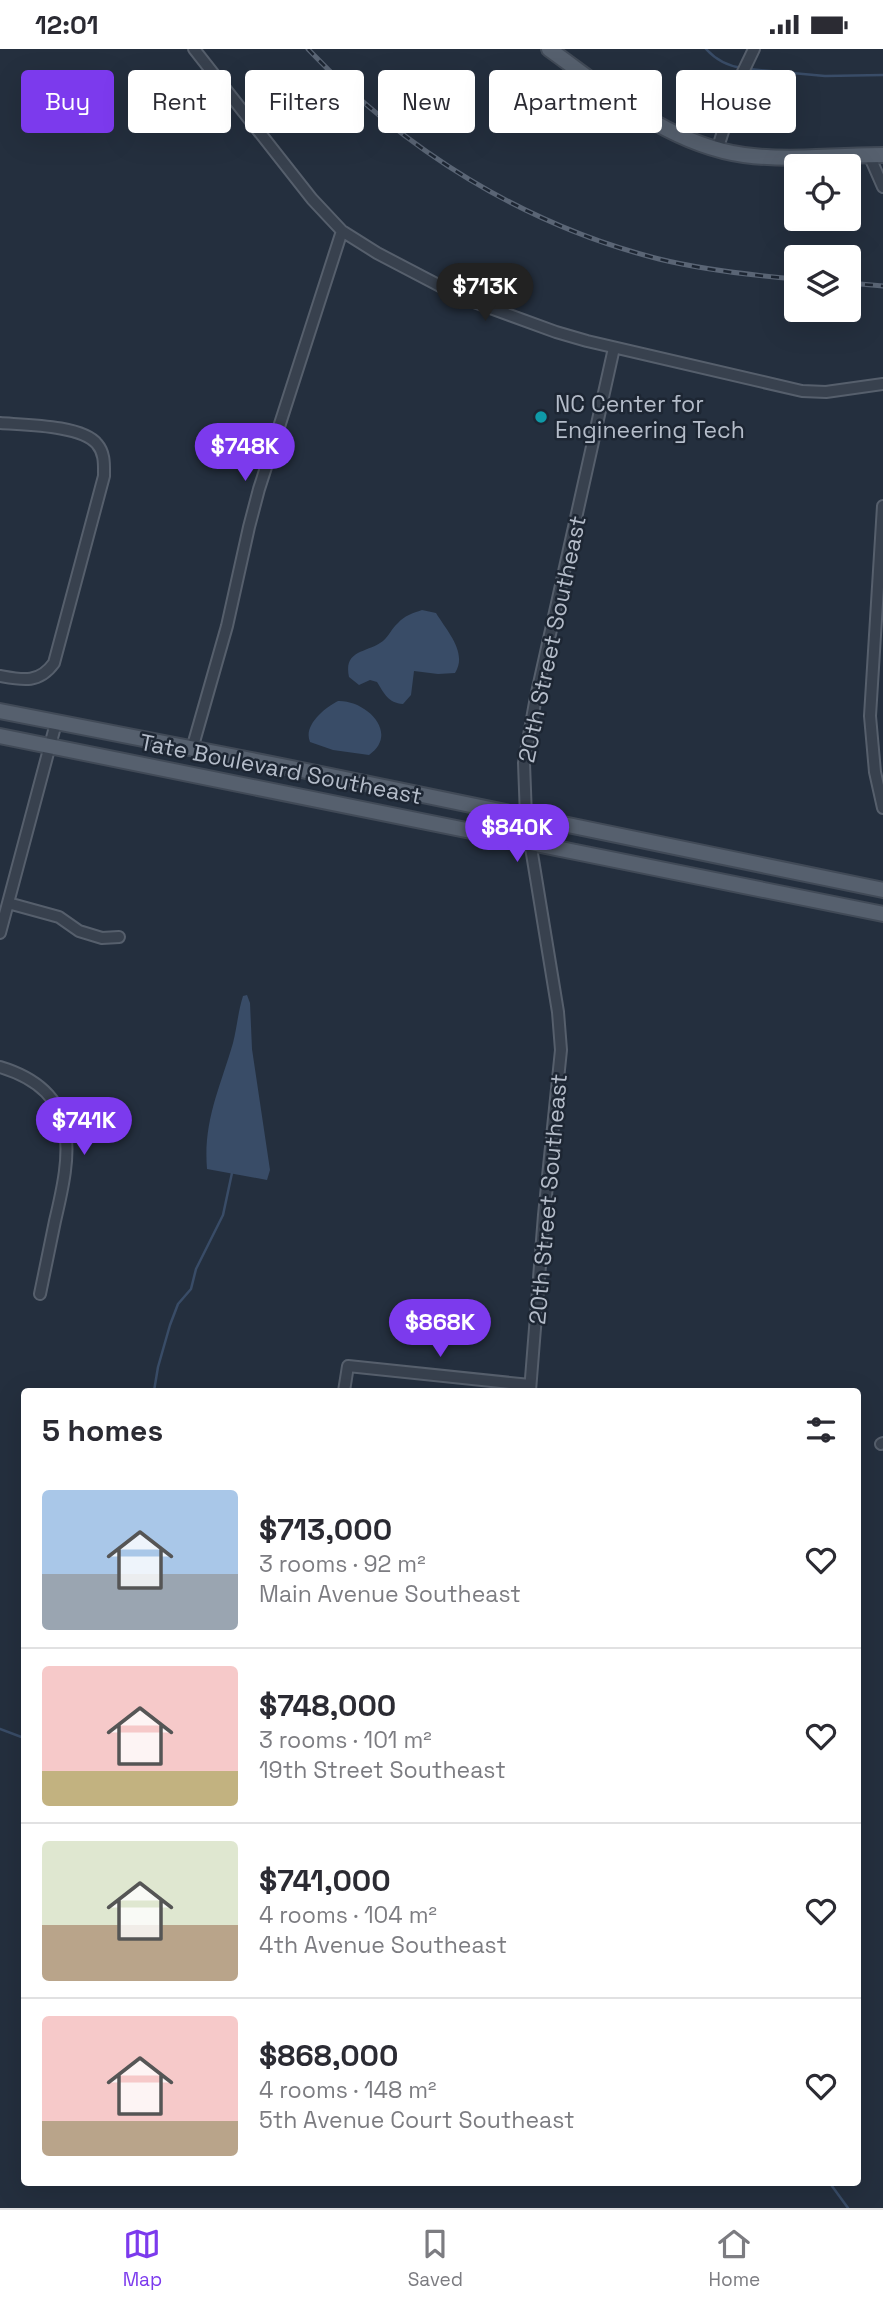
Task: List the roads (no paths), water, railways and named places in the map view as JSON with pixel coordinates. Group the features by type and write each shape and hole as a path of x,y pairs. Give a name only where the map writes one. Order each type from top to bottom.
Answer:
{"main road":[{"path":"549,49 666,130 717,150 748,156 876,155"},
{"name":"Tate Boulevard Southeast","path":"0,711 883,890"},
{"name":"Tate Boulevard Southeast","path":"0,736 883,915"}],"street":[{"path":"194,49 312,199 342,230 377,253 463,298 556,332 614,348 802,391 826,392 883,384"},
{"path":"717,150 741,76 754,49"},
{"path":"876,155 883,187"},
{"path":"192,749 227,626 259,489 342,230"},
{"name":"20th Street Southeast","path":"530,1388 544,1215 561,1058 558,1012 526,817 524,763 528,734 614,348"},
{"path":"0,423 83,434 97,444 104,465 104,476 54,663 44,674 34,679 20,680 0,676"},
{"path":"883,506 879,623 870,716 875,772 883,808"},
{"path":"870,716 883,716"},
{"path":"0,933 56,723"},
{"path":"8,903 59,917 79,930 102,938 119,937"},
{"path":"0,1067 40,1087 56,1107 66,1136 67,1172 40,1294"},
{"path":"344,1388 348,1366 530,1388"}],"water":[{"path":"422,610 436,613 454,642 459,658 455,673 414,671 411,695 403,704 384,694 377,682 370,680 359,685 349,677 348,668 353,656 383,641 403,618"},
{"path":"338,701 359,706 376,719 381,737 378,746 369,755 333,750 310,742 309,730 312,724 321,713"},
{"path":"247,995 270,1170 267,1180 207,1169 210,1120 233,1043 243,996"}],"waterway":[{"path":"706,49 722,62 742,68"},
{"path":"749,69 825,76 883,75"},
{"path":"154,1388 170,1325 178,1304 191,1289 196,1269 223,1215 232,1173"},
{"path":"0,1729 21,1737"},
{"path":"832,2186 848,2208"}],"railway":[{"path":"308,49 384,120 469,179 514,204 561,226 659,259 727,272 784,278"},
{"path":"861,284 883,286"}],"place":[{"name":"NC Center for Engineering Tech","path":"541,417"}]}
